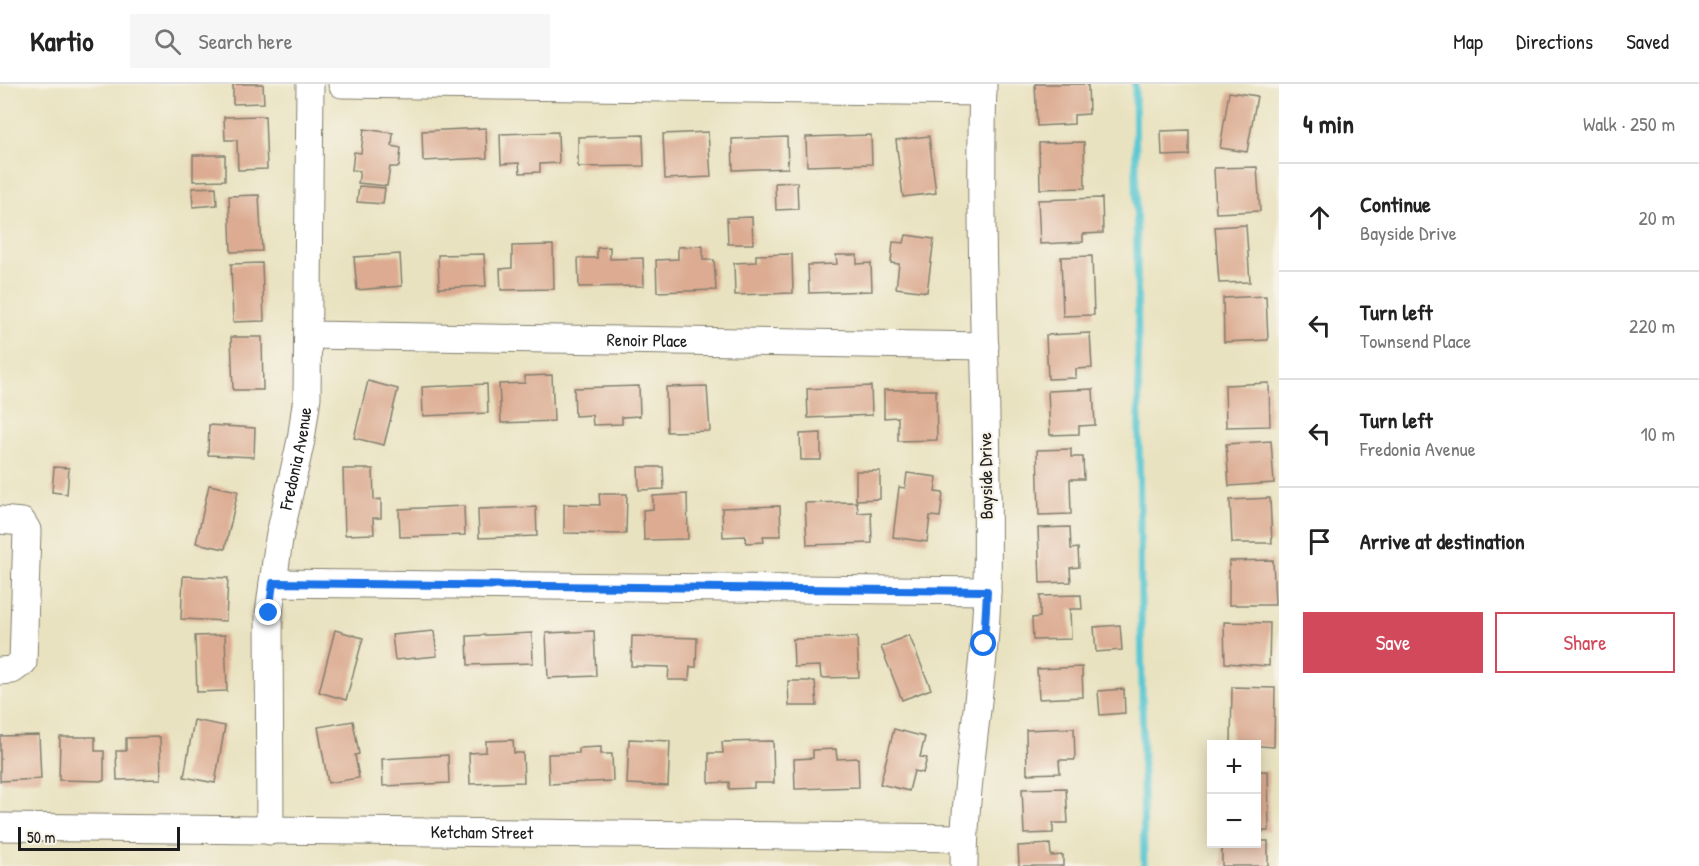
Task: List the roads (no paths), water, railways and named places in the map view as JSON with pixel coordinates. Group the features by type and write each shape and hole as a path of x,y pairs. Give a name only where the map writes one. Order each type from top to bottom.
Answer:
{"street":[{"name":"Fredonia Avenue","path":"270,831 269,613 279,539 301,440 307,397 310,84"},
{"path":"342,84 983,88"},
{"name":"Bayside Drive","path":"964,866 964,838 980,689 987,591 983,88"},
{"name":"Renoir Place","path":"309,335 985,346"},
{"path":"0,520 22,522 27,530 23,662 12,670 0,671"},
{"path":"273,583 987,591"},
{"name":"Ketcham Street","path":"0,827 964,838"}],"waterway":[{"path":"1135,84 1144,866"}]}
